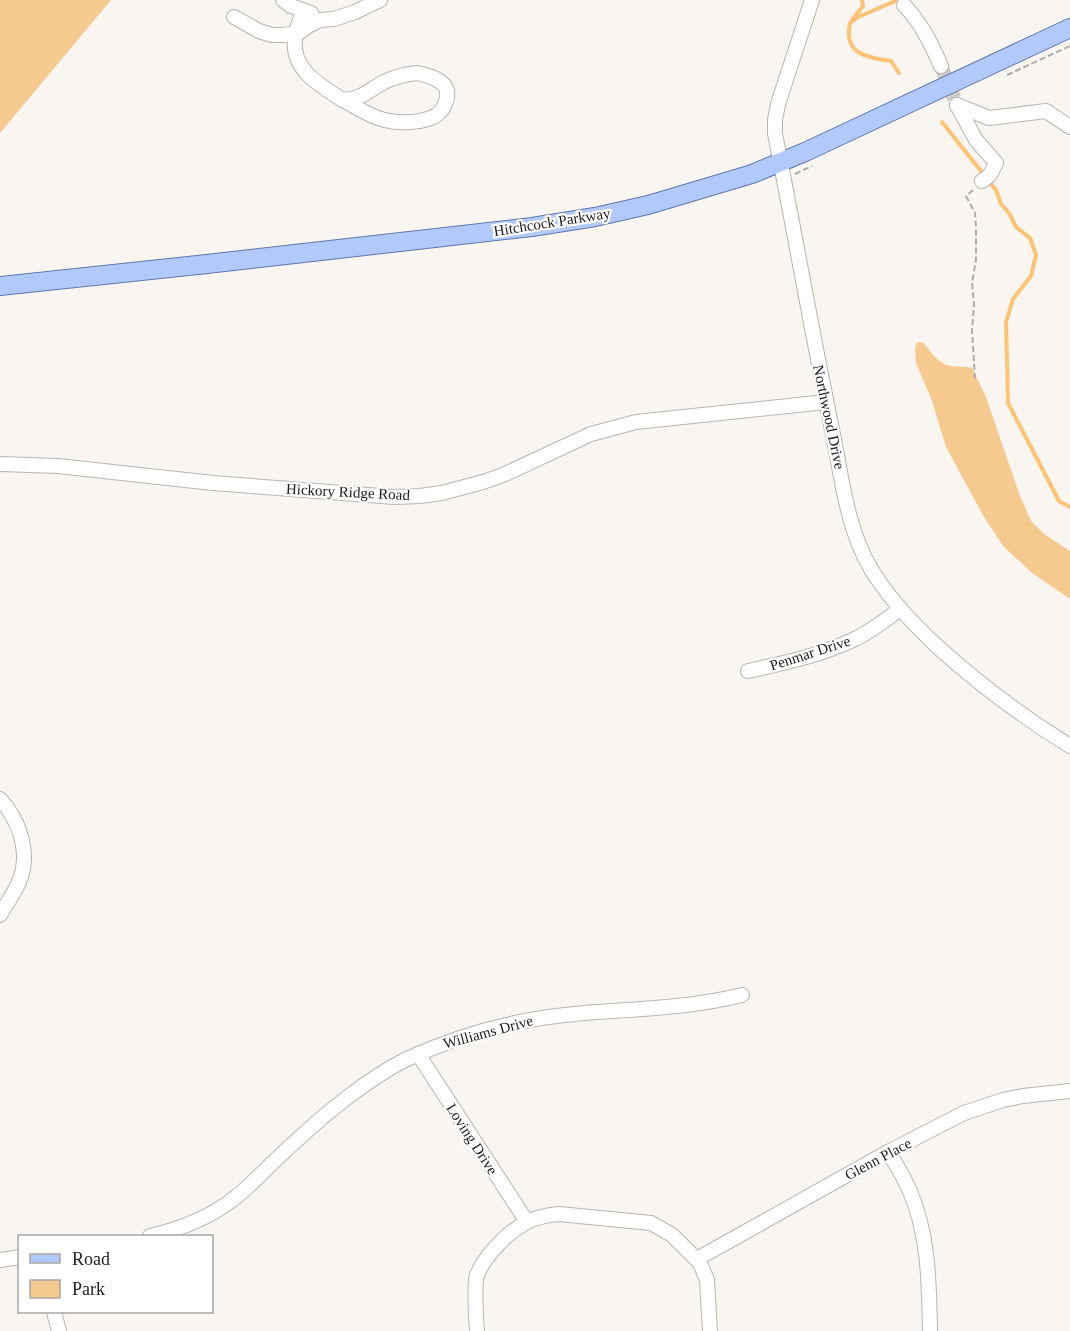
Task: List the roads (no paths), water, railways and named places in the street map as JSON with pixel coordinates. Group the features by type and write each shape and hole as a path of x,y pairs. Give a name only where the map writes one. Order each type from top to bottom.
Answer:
{"main road":[{"name":"Hitchcock Parkway","path":"0,286 532,227 595,217 648,205 752,174 874,120 1070,28"}],"street":[{"path":"283,0 303,11 323,14 334,13 363,0"},
{"path":"234,17 259,31 272,35 300,32 320,20 334,19 355,12 380,0"},
{"name":"Northwood Drive","path":"812,0 782,93 775,120 775,134 848,510 861,551 881,586 900,609 940,648 988,690 1070,746"},
{"path":"904,5 925,31 941,66"},
{"path":"303,11 296,32 295,53 312,79 343,100 371,116 406,122 418,121 438,114 445,105 447,94 443,84 417,72 393,78 362,96 343,100"},
{"path":"986,178 996,163 976,140 957,105 989,118 1046,111 1070,128"},
{"name":"Hickory Ridge Road","path":"0,464 58,466 213,483 394,497 420,496 483,482 591,434 636,422 826,402"},
{"name":"Penmar Drive","path":"748,671 831,649 878,626 900,609"},
{"path":"0,799 18,825 24,863 16,889 0,915"},
{"name":"Williams Drive","path":"154,1235 192,1223 221,1208 249,1186 296,1140 356,1092 381,1074 450,1040 535,1019 691,1005 742,995"},
{"name":"Loving Drive","path":"418,1054 527,1222"},
{"name":"Glenn Place","path":"697,1259 946,1122 983,1106 1023,1096 1070,1091"},
{"path":"888,1152 910,1191 923,1233 928,1274 930,1331"},
{"path":"477,1331 476,1276 489,1254 507,1236 527,1222 559,1214 651,1223 672,1235 697,1259 707,1280 710,1331"},
{"path":"0,1260 18,1257"},
{"path":"54,1313 59,1331"}],"waterway":[{"path":"852,20 863,6 862,0"},
{"path":"898,0 858,17 850,23 849,34 850,42 859,52 873,58 891,61 899,73"},
{"path":"942,122 996,190 1001,204 1016,227 1030,238 1036,255 1031,276 1013,299 1006,322 1008,403 1059,501 1070,507"}],"tunnel":[{"path":"941,66 957,105"}]}
